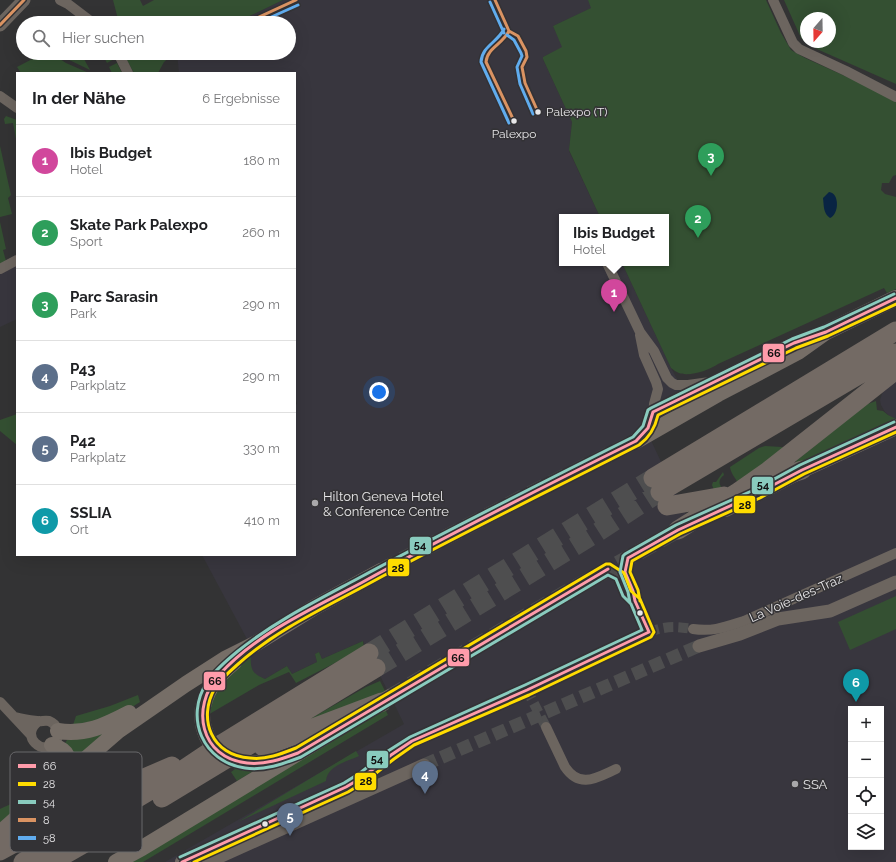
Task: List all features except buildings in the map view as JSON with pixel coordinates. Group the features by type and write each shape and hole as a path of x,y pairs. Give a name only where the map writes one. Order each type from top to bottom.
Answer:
{"highway":[{"path":"660,492 896,331"},
{"path":"660,492 896,353"},
{"path":"678,530 768,471 896,370"},
{"path":"660,492 738,492 802,470"},
{"path":"142,795 169,779 212,749 372,660 200,776 142,810"},
{"path":"200,776 262,747 386,700"},
{"path":"142,779 212,749"},
{"path":"0,835 10,826"},
{"path":"0,851 10,846"},
{"path":"22,862 40,852"},
{"path":"52,862 69,852"}],"main road":[{"path":"639,439 718,394 798,352 826,332 896,298"},
{"path":"678,530 758,493 802,470 896,427"},
{"path":"94,752 118,731 225,659 255,644 315,607 381,571"},
{"path":"255,644 227,668 213,683 205,698 202,714 207,737 219,752 230,759 250,764 279,760 298,753"},
{"path":"65,752 55,738 70,733 83,732 112,722 186,684"},
{"path":"142,847 298,753 356,720 386,700"},
{"path":"182,862 351,785 412,741"},
{"path":"116,862 134,852"}],"street":[{"path":"0,26 24,0"},
{"path":"60,0 84,16"},
{"path":"773,0 793,43 799,49 811,56 846,70 896,97"},
{"path":"122,60 128,72"},
{"path":"0,96 16,107"},
{"path":"0,269 16,261"},
{"path":"608,266 640,332 654,351 667,378 672,383 683,386 717,381 794,342 826,332"},
{"path":"639,439 650,424 653,417 654,404 658,389 644,355 640,332"},
{"name":"La Voie-des-Traz","path":"694,629 708,631 717,630 744,621 896,553"},
{"path":"699,646 734,636 778,619 830,611 896,582"},
{"path":"0,702 15,717 31,735 33,741 40,747 45,747 55,738 55,725 49,721 15,717"},
{"path":"31,735 33,727 39,721"},
{"path":"546,727 565,767 572,776 584,780 594,779 616,770"},
{"path":"208,862 424,765"}],"shaded area":[{"path":"283,0 588,0 592,8 553,26 563,47 543,57 572,122 569,151 599,214 559,214 559,266 623,266 671,368 690,403 646,430 693,529 896,433 896,862 165,862 404,724 363,641 322,659 319,652 315,654 317,662 292,674 287,666 265,679 255,675 250,666 251,656 247,639 203,556 296,556 296,72 179,72 178,60 296,60 296,16 250,16"},
{"path":"16,255 16,319 0,327 0,264"},
{"path":"896,380 896,419 885,412 880,400 883,391"}],"green space":[{"path":"113,0 140,0 143,6 154,0 283,0 250,16 117,16"},
{"path":"588,0 766,0 781,33 791,50 805,58 867,86 896,102 896,175 893,176 889,183 882,183 881,190 885,194 896,197 896,289 887,293 884,288 705,371 683,374 678,373 671,368 623,266 669,266 669,214 599,214 569,150 572,122 543,59 543,57 562,47 553,26 591,8"},
{"path":"784,0 896,0 896,84 815,48 836,48 836,12 800,12 800,36"},
{"path":"30,60 62,60 87,72 20,72 17,67"},
{"path":"69,60 85,60 90,70"},
{"path":"106,60 112,60 107,63"},
{"path":"127,60 166,60 159,72 133,72"},
{"path":"117,63 122,72 112,72 109,67"},
{"path":"6,116 16,120 16,139 13,123 5,124 4,119"},
{"path":"0,146 11,195 8,198 12,214 0,217"},
{"path":"0,222 6,249 3,250 6,261 0,264"},
{"path":"876,401 877,410 883,411 896,420 799,464 796,463 796,461 865,405"},
{"path":"16,414 16,444 0,431 0,420"},
{"path":"765,446 782,447 785,449 738,483 732,474 730,467 759,448"},
{"path":"723,472 724,475 720,481 722,488 714,490 712,485 713,482 716,482"},
{"path":"896,596 896,629 850,650 838,622"},
{"path":"363,641 364,648 296,683 289,672 259,685 206,716 208,700 239,662 251,656 253,671 265,679 287,666 292,674 317,662 315,654 319,652 322,659"},
{"path":"380,681 385,691 368,701 280,736 366,687"},
{"path":"138,695 140,702 118,716 73,725 76,716 110,706"},
{"path":"385,709 388,715 143,862 126,862"},
{"path":"115,724 85,752 69,752 64,745 70,735"},
{"path":"356,751 359,756 333,768 327,776 326,781 238,822"},
{"path":"238,767 257,769 237,781 231,772"},
{"path":"10,804 10,819 0,828 0,809"}],"water":[{"path":"829,192 833,193 837,200 837,209 830,218 825,212 823,198"}],"tunnel":[{"path":"381,571 636,441"},
{"path":"369,653 653,478"},
{"path":"376,668 595,534 660,492"},
{"path":"390,697 564,594 678,530"},
{"path":"412,741 527,690 649,632 635,601 633,591 625,572 628,558"},
{"path":"608,569 620,576 625,588"},
{"path":"649,632 671,627 693,629"},
{"path":"424,765 699,646"},
{"path":"527,690 546,727"}],"transit line":[{"name":"8","path":"0,25 24,0"},
{"name":"8","path":"261,16 296,0"},
{"name":"8","path":"495,0 509,31"},
{"name":"58","path":"490,2 504,33"},
{"name":"58","path":"274,16 298,5"},
{"name":"58","path":"504,29 484,52 481,62 509,123"},
{"name":"8","path":"509,31 489,53 486,62 514,121"},
{"name":"8","path":"509,31 518,36 526,51 527,57 522,67 525,83 538,112"},
{"name":"58","path":"507,35 514,40 522,56 517,67 520,84 533,114"},
{"name":"54","path":"180,857 344,783 410,737 642,630 631,604 623,596 616,579 608,575 301,757 259,769 245,768 230,764 218,757 208,748 198,723 197,710 200,696 207,682 217,669 238,651 281,621 326,595 529,489 633,437 643,426 648,410 651,408 792,339 824,327 894,294"},
{"name":"66","path":"653,412 794,343 826,332 896,298"},
{"name":"28","path":"194,862 348,792 366,781 414,745 529,695 651,637 654,632 640,599 631,591 624,573 610,564 606,564 296,748 262,758 237,756 226,751 217,743 208,723 210,700 215,688 228,673 252,652 284,630 318,611 436,548 639,445 651,432 658,415 796,348 828,336 896,304"},
{"name":"66","path":"608,569 298,753 280,759 260,763 247,763 231,759 219,752 210,741 204,729 203,716 205,702 210,688 219,675 234,660 268,634 305,612 429,546 636,441 648,428 653,412"},
{"name":"54","path":"630,603 628,592 620,572 623,556 625,554 676,525 756,489 800,465 894,422"},
{"name":"66","path":"628,558 678,530 758,493 802,470 896,427"},
{"name":"28","path":"640,601 638,590 630,572 632,561 680,534 760,498 804,474 896,432"},
{"name":"66","path":"182,862 346,787 363,777 412,741 527,690 649,632 635,601 633,591 625,572 628,558"}],"place":[{"name":"Palexpo (T)","path":"538,112"},
{"name":"Palexpo","path":"514,121"},
{"name":"Parc Sarasin","path":"711,176"},
{"name":"Skate Park Palexpo","path":"698,238"},
{"name":"Ibis Budget","path":"614,312"},
{"name":"Hilton Geneva Hotel & Conference Centre","path":"315,503"},
{"name":"SSLIA","path":"856,702"},
{"name":"SSA","path":"795,784"},
{"name":"P43","path":"425,794"},
{"name":"P42","path":"290,836"}]}
